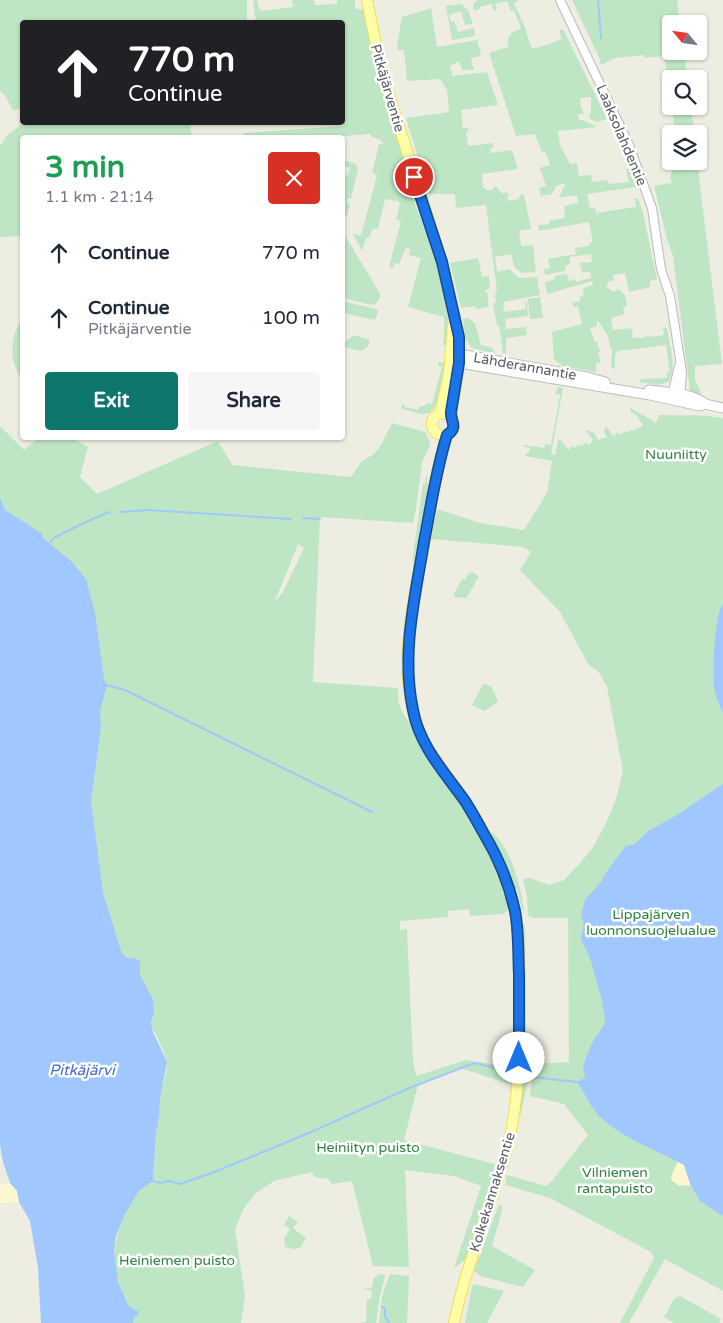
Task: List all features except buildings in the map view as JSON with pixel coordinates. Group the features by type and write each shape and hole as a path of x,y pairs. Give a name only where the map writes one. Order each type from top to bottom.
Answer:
{"main road":[{"name":"Pitkäjärventie","path":"367,0 381,69 442,262 459,337 456,358"},
{"name":"Lähderannantie","path":"456,358 701,400 705,404 723,408"},
{"path":"456,358 451,416 454,426 452,431 442,434 433,429 432,422 440,414 456,358"},
{"path":"440,414 451,416"},
{"name":"Kolkekannaksentie","path":"442,434 409,636 408,663 413,710 425,744 466,803 497,858 516,916 518,947 519,1081 514,1118 509,1142 465,1276 454,1323"}],"street":[{"name":"Laaksolahdentie","path":"560,0 629,145 652,208 661,268 670,296 682,372 676,397"}],"green space":[{"path":"0,0 247,0 247,20 20,20 20,108 14,111 0,91"},
{"path":"253,0 257,0 260,11 293,7 292,0 314,0 315,5 337,4 337,0 355,0 355,8 365,11 374,59 410,176 414,202 429,239 433,244 443,283 448,317 449,346 443,345 444,317 408,307 421,258 409,255 410,249 406,248 399,264 395,263 393,268 389,267 401,221 396,220 400,203 385,199 378,229 372,229 369,238 366,238 362,251 353,234 361,236 377,175 372,173 379,144 383,144 382,141 370,134 345,136 244,135 244,133 345,125 345,20 256,20"},
{"path":"478,0 519,0 514,3 532,49 562,39 559,31 563,29 607,119 597,122 589,118 591,97 580,98 584,114 578,114 579,121 583,120 597,127 558,131 560,145 570,164 577,163 579,176 591,175 592,182 607,180 608,184 629,182 626,169 629,168 636,187 587,194 590,208 595,207 596,213 636,207 635,199 638,198 657,279 650,281 650,287 629,292 625,273 613,275 614,280 610,280 606,286 614,292 618,289 625,295 627,306 623,308 624,314 611,318 613,330 630,328 633,338 642,338 650,335 650,337 664,335 663,327 667,328 673,363 668,382 657,385 640,382 640,379 667,378 667,373 670,372 666,345 618,351 615,355 615,369 611,368 612,348 608,336 598,321 597,326 590,328 600,352 598,353 601,363 596,363 596,372 562,366 554,359 552,332 582,324 578,306 573,307 573,303 580,301 580,296 584,295 583,288 593,285 592,281 547,294 545,282 555,279 555,276 565,274 568,276 569,281 575,279 576,282 591,278 590,271 582,273 580,263 592,262 591,254 570,257 570,264 566,265 565,271 545,275 544,269 550,268 548,259 576,254 575,248 589,246 589,243 593,242 589,222 539,231 538,225 549,224 549,221 565,218 564,206 578,203 577,196 585,195 559,197 565,185 563,183 556,186 552,194 541,196 539,188 546,186 540,168 550,165 545,151 542,152 535,134 516,136 489,53 508,47 508,38 512,32 521,29 514,10 511,11 507,1 495,4 497,10 494,11 491,4 474,11 473,4"},
{"path":"572,0 677,0 679,15 662,15 662,56 644,58 644,55 615,58 601,65"},
{"path":"461,4 468,10 473,24 465,25 461,11 449,15 451,22 454,21 458,32 474,28 475,36 452,40 446,6"},
{"path":"431,8 437,47 477,40 481,54 471,58 474,70 462,70 459,61 450,66 452,76 487,72 498,105 461,110 463,128 468,128 466,133 468,146 492,143 491,153 512,150 518,169 482,174 483,188 493,190 493,187 497,187 504,194 508,193 509,201 519,199 520,195 524,195 531,229 519,231 521,246 533,245 536,272 522,273 514,267 511,254 495,257 497,272 509,269 519,278 537,277 540,295 503,302 504,312 526,309 525,302 527,301 528,316 505,319 506,329 526,327 527,335 506,338 506,354 503,353 493,304 496,302 495,292 497,292 486,205 456,208 455,194 429,194 406,118 449,112 447,90 440,79 407,81 404,50 398,50 397,46 402,17"},
{"path":"665,60 685,60 686,70 666,70"},
{"path":"673,115 692,115 693,125 674,125"},
{"path":"20,125 190,125 192,135 20,135 20,236 0,237 0,145 9,133"},
{"path":"345,160 356,164 358,169 351,199 348,198 347,203 350,204 345,217 345,176 348,175 350,168 345,167"},
{"path":"673,170 698,170 722,364 695,366 695,379 701,394 690,391 673,256 654,186 672,183 670,177"},
{"path":"345,235 379,292 379,300 372,305 345,298"},
{"path":"478,258 482,277 489,276 490,287 484,292 488,293 488,307 476,309 475,306 461,308 450,263"},
{"path":"540,297 543,318 530,319 528,299"},
{"path":"345,302 376,309 378,311 375,320 345,313"},
{"path":"468,318 475,323 481,345 492,348 496,354 472,348 465,339 463,319"},
{"path":"20,324 20,376 15,365 12,350"},
{"path":"354,335 370,340 368,346 362,351 345,347 345,342"},
{"path":"439,362 445,363 440,393 434,408 424,414 401,408 405,404 404,407 418,410 419,407 428,403 432,404 442,367 438,366"},
{"name":"Lippajärven luonnonsuojelualue","path":"558,387 563,388 551,455 555,455 558,440 560,439 568,450 580,444 581,446 586,443 589,445 593,440 585,430 594,433 598,440 607,437 604,432 606,426 613,436 618,433 620,435 625,431 626,433 638,429 643,425 636,415 630,411 631,408 656,423 659,415 723,418 723,1291 665,1259 629,1323 620,1323 654,1258 651,1252 550,1198 505,1185 507,1175 546,1186 588,1135 564,1104 530,1096 533,1064 569,1062 568,918 533,918 528,915 527,896 523,879 530,878 549,885 564,880 594,846 608,819 616,799 623,771 607,687 598,671 588,664 560,612 520,570 531,552 523,547 431,539 437,509 480,523 524,530 547,493 552,461 525,456 526,453 529,453 530,448 524,447 524,445 544,448 546,444 551,445 560,395 555,394"},
{"path":"392,423 425,432 430,442 422,463 413,523 320,517 313,682 398,688 399,702 404,714 429,757 470,818 493,860 502,882 508,906 507,911 503,914 470,916 469,909 448,911 448,917 400,921 400,930 407,929 413,1060 416,1076 466,1060 514,1067 513,1085 460,1068 418,1085 404,1140 498,1165 465,1260 454,1268 481,1186 454,1176 405,1170 409,1267 373,1266 352,1181 332,1184 328,1179 314,1177 312,1172 274,1181 255,1194 244,1208 235,1229 245,1296 241,1323 128,1323 125,1299 117,1282 114,1259 115,1247 121,1224 131,1203 141,1189 153,1181 159,1108 167,1064 159,1041 128,985 0,527 0,426 24,450 36,440 76,440 88,447 80,477 97,494 218,441 232,465 351,477 361,462 374,454 381,445","holes":["298,544 304,548 283,592 275,601"]},
{"path":"426,476 428,498 413,584 413,556 423,484 425,484"},
{"path":"472,572 479,576 466,599 462,597 455,598 454,594 462,579 465,580 468,574"},
{"path":"483,684 491,686 498,702 484,711 472,705"},
{"path":"491,832 504,847 514,868 524,911 522,910 517,889 511,883 490,836"},
{"path":"521,925 525,925 526,1032 529,1076 520,1117 518,1115"},
{"path":"499,1204 503,1207 492,1246 535,1270 523,1287 480,1276 474,1271"},
{"path":"289,1216 298,1222 293,1228 306,1238 300,1248 285,1247 284,1238 290,1229 284,1225"},
{"path":"380,1274 385,1276 376,1323 358,1323 366,1322 367,1299 371,1299 372,1291 363,1289 372,1288 374,1278"},
{"path":"390,1274 409,1276 407,1323 379,1323 382,1297"},
{"path":"474,1284 504,1291 487,1323 465,1323"},
{"path":"680,1296 721,1319 719,1323 674,1323 664,1317 674,1299"}],"sand":[{"path":"678,1161 684,1165 691,1186 680,1186 672,1181 671,1176"},
{"path":"10,1183 17,1191 19,1202 0,1203 0,1185"}],"water":[{"name":"Pitkäjärvi","path":"0,498 5,510 41,533 44,539 72,562 86,579 95,613 104,679 107,685 100,711 101,727 91,801 103,893 122,954 129,959 135,958 140,961 140,975 153,999 154,1013 151,1022 153,1032 167,1062 160,1098 153,1181 139,1191 125,1214 116,1236 114,1252 118,1282 128,1305 139,1312 134,1317 133,1323 41,1323 38,1268 30,1221 19,1202 17,1191 10,1183 0,1145"},
{"path":"723,604 723,713 717,700 713,669 716,630 720,609"},
{"path":"723,784 723,1216 700,1201 691,1186 684,1165 630,1138 609,1125 596,1113 577,1082 585,1076 583,1066 592,1043 604,1025 605,1018 591,961 581,939 584,925 581,914 585,900 601,882 626,846 635,844 648,831 677,815"}],"waterway":[{"path":"598,0 601,38"},
{"path":"120,512 148,510 291,519"},
{"path":"50,543 54,538 110,512"},
{"path":"303,518 320,519"},
{"path":"107,685 125,690 372,812"},
{"path":"153,1181 160,1183 170,1181 180,1184 217,1171 407,1089 474,1063 513,1072"},
{"path":"520,1074 577,1082"},
{"path":"382,1307 385,1308 385,1316 389,1323"}],"route":[{"path":"414,177 442,262 460,346 451,412 454,426 447,435 433,489 411,616 408,663 409,683 413,710 425,744 485,834 508,887 516,916 518,947 519,1058"}],"park label":[{"name":"Nuuniitty","path":"676,454"},
{"name":"Heiniityn puisto","path":"368,1147"},
{"name":"Vilniemen rantapuisto","path":"615,1180"},
{"name":"Heiniemen puisto","path":"177,1260"}]}
